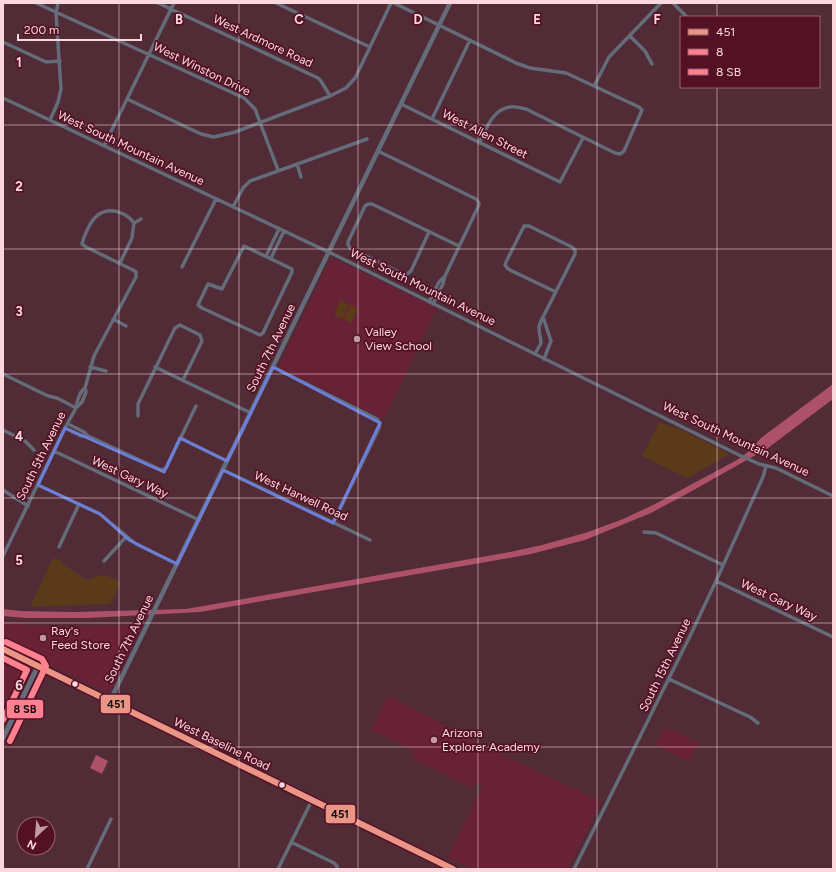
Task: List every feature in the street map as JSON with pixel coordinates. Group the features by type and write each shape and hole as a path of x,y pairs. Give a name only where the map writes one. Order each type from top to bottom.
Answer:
{"main road":[{"name":"West Baseline Road","path":"3,649 453,869"},
{"path":"3,738 38,666"}],"street":[{"name":"West Winston Drive","path":"36,3 244,98 255,109 278,170"},
{"path":"50,120 60,96 61,80 56,12 58,3"},
{"name":"West Ardmore Road","path":"158,3 318,78 322,81 330,96"},
{"path":"104,146 174,3"},
{"path":"276,3 370,47"},
{"path":"127,99 210,137 235,132 330,96 346,88 359,70 392,3 524,66 566,73 639,107 642,110 624,151 620,154 583,138 526,109 510,107 500,111 495,116 488,125 479,143"},
{"name":"South 7th Avenue","path":"110,701 450,3"},
{"path":"594,86 609,57 661,3"},
{"path":"673,3 686,16"},
{"path":"630,36 645,51 652,64"},
{"path":"432,119 470,40"},
{"path":"3,42 46,62 60,61"},
{"name":"West South Mountain Avenue","path":"3,98 329,252 741,456 766,466 776,468 833,496"},
{"name":"West Allen Street","path":"401,104 560,182 563,179 583,138"},
{"path":"233,207 243,188 247,184 278,170 367,138"},
{"path":"378,151 476,199 479,203 431,303"},
{"path":"297,164 301,177"},
{"path":"182,267 216,199"},
{"path":"429,232 411,271 407,274 403,274 351,249 348,246 348,242 365,206 372,204 459,246"},
{"path":"113,211 120,212 130,217 134,223 132,238 120,263 82,244 94,219 101,213 113,211"},
{"path":"134,223 141,219"},
{"path":"542,340 538,327 543,318 556,292 575,254 575,250 572,247 529,226 523,227 505,265 508,269 556,292"},
{"path":"266,256 279,229"},
{"path":"271,258 284,231"},
{"path":"271,245 276,247"},
{"path":"244,246 271,258 292,269 292,272 260,336 198,305 208,284 222,289 244,246"},
{"name":"South 5th Avenue","path":"3,556 65,428 76,408 82,402 86,392 85,388 94,356 136,277 136,272 120,263"},
{"path":"543,318 551,339 551,344 544,359"},
{"path":"113,319 126,326"},
{"path":"138,416 138,404 155,367 174,328 180,325 200,335 202,338 202,341 183,380"},
{"path":"542,340 551,339"},
{"path":"535,354 542,340"},
{"path":"90,367 106,371"},
{"path":"155,367 251,413"},
{"path":"273,367 377,419 380,423 379,428 333,522"},
{"path":"3,374 76,408"},
{"name":"South 5th Avenue","path":"76,408 77,400 82,390 85,388"},
{"path":"80,394 84,396"},
{"path":"68,424 84,432 88,436 162,470 166,468 196,406"},
{"path":"65,428 81,436 88,436"},
{"path":"76,434 78,429"},
{"path":"3,430 25,441 34,450"},
{"path":"180,438 227,461"},
{"name":"West Gary Way","path":"54,451 199,520"},
{"name":"South 15th Avenue","path":"574,869 716,581 763,477 766,466"},
{"name":"West Harwell Road","path":"223,470 370,540"},
{"path":"38,485 104,517 136,544 178,564"},
{"path":"3,490 28,506"},
{"path":"59,547 79,504"},
{"path":"644,532 656,533 723,565"},
{"path":"104,561 126,537"},
{"name":"West Gary Way","path":"716,581 833,637"},
{"path":"669,679 750,717 758,723"},
{"path":"278,869 312,800"},
{"path":"87,869 111,819"},
{"path":"291,842 334,863 337,868"}],"highlighted area":[{"path":"273,367 380,423 333,523 223,470 177,564 129,540 100,514 38,485 65,428 164,472 180,438 227,461"}],"shaded area":[{"name":"Valley View School","path":"335,259 437,308 384,419 280,368 279,366 328,263"},
{"path":"340,300 349,304 342,319 334,315"},
{"path":"350,305 358,309 351,323 343,319"},
{"path":"833,384 833,399 768,448 651,513 585,540 531,554 200,612 88,618 26,618 3,616 3,609 20,611 74,612 186,609 510,552 542,545 588,532 623,519 653,505 737,460 748,452 761,438"},
{"path":"659,422 679,429 730,454 687,478 642,456"},
{"path":"53,558 61,560 61,563 87,580 104,575 121,582 110,604 31,607"},
{"path":"3,622 32,625 78,626 137,625 144,623 112,688 105,692 3,642"},
{"path":"3,658 26,670 27,675 10,706 3,724"},
{"path":"388,696 499,753 601,802 568,869 473,869 448,857 482,787 476,783 473,788 412,758 415,751 371,730"},
{"path":"665,727 699,743 689,761 655,745"},
{"path":"96,755 108,761 102,774 90,768"}],"transit line":[{"path":"6,642 42,659 46,666 10,741"},
{"name":"451","path":"3,649 453,869"},
{"name":"8","path":"3,658 27,670 3,720"}],"place":[{"name":"Valley View School","path":"357,339"},
{"name":"Ray's Feed Store","path":"43,638"},
{"name":"Arizona Explorer Academy","path":"434,740"}]}
